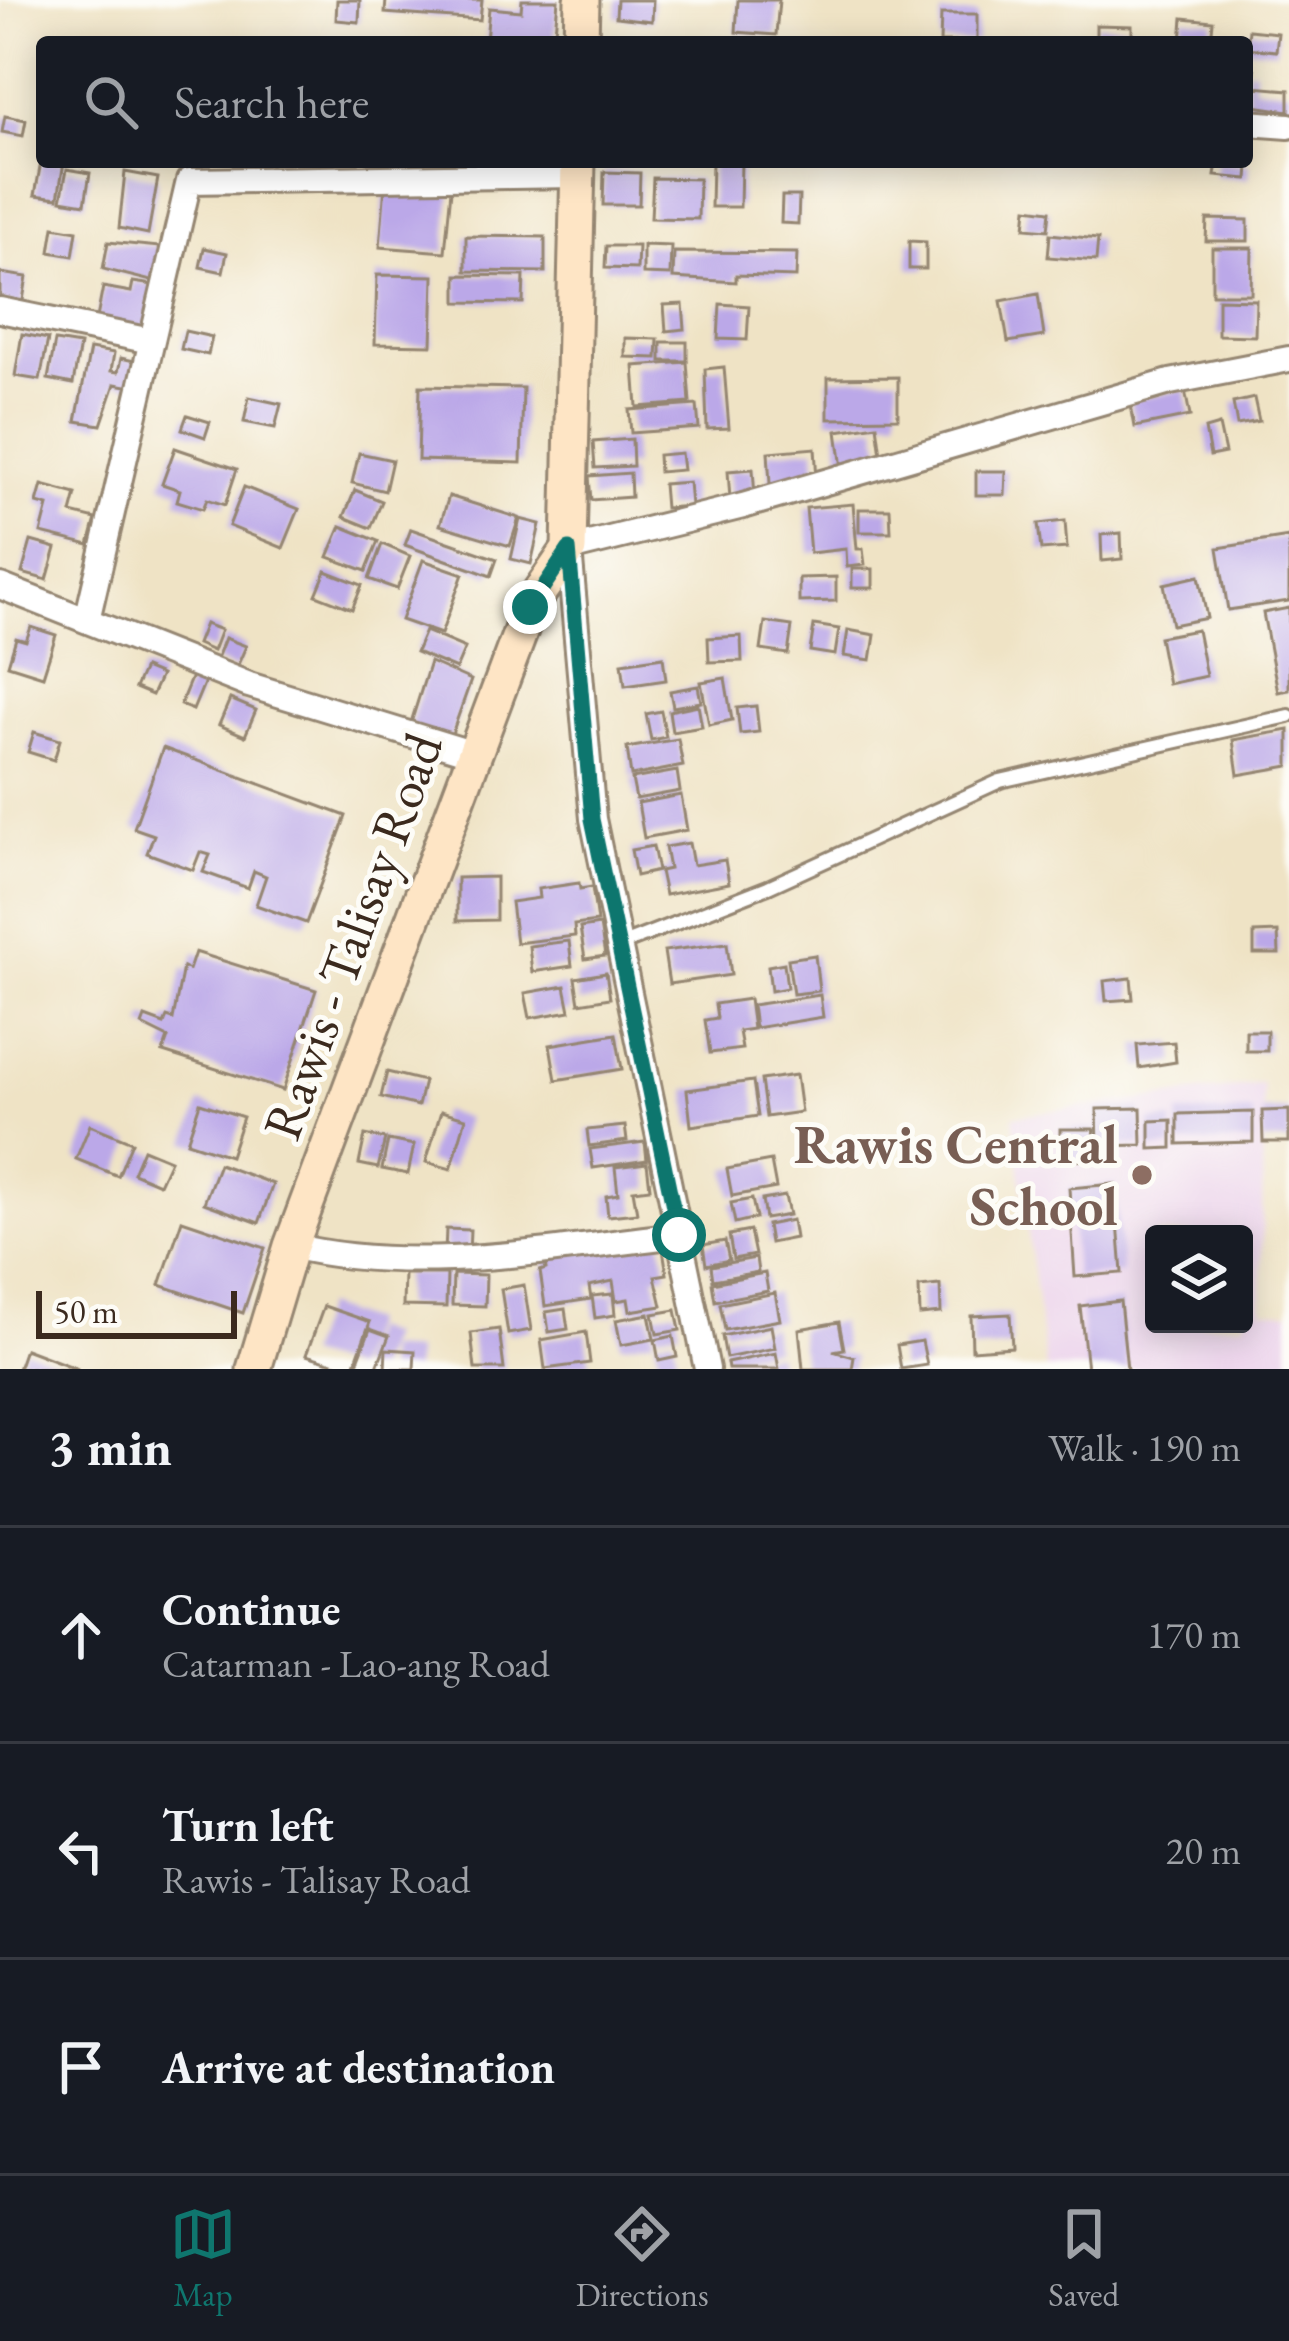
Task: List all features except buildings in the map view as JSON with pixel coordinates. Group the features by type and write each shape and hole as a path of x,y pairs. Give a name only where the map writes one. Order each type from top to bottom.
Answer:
{"main road":[{"path":"580,36 582,0"},
{"path":"569,549 578,168"},
{"name":"Rawis - Talisay Road","path":"254,1369 291,1246 530,607 569,549"}],"street":[{"path":"1253,123 1289,126"},
{"path":"87,620 189,181 578,168"},
{"path":"0,310 151,341"},
{"path":"707,1369 592,819 569,549 743,506 1170,382 1289,359"},
{"path":"0,586 249,685 474,754"},
{"path":"291,1246 321,1253 469,1258 679,1235"}],"lane":[{"path":"619,946 768,887 1000,781 1289,716"}],"shaded area":[{"name":"Rawis Central School","path":"1263,1084 1262,1310 1289,1312 1289,1369 1046,1369 1013,1116"}],"place":[{"name":"Rawis Central School","path":"1142,1175"}],"route":[{"path":"530,607 569,549 592,819 679,1235"}]}
